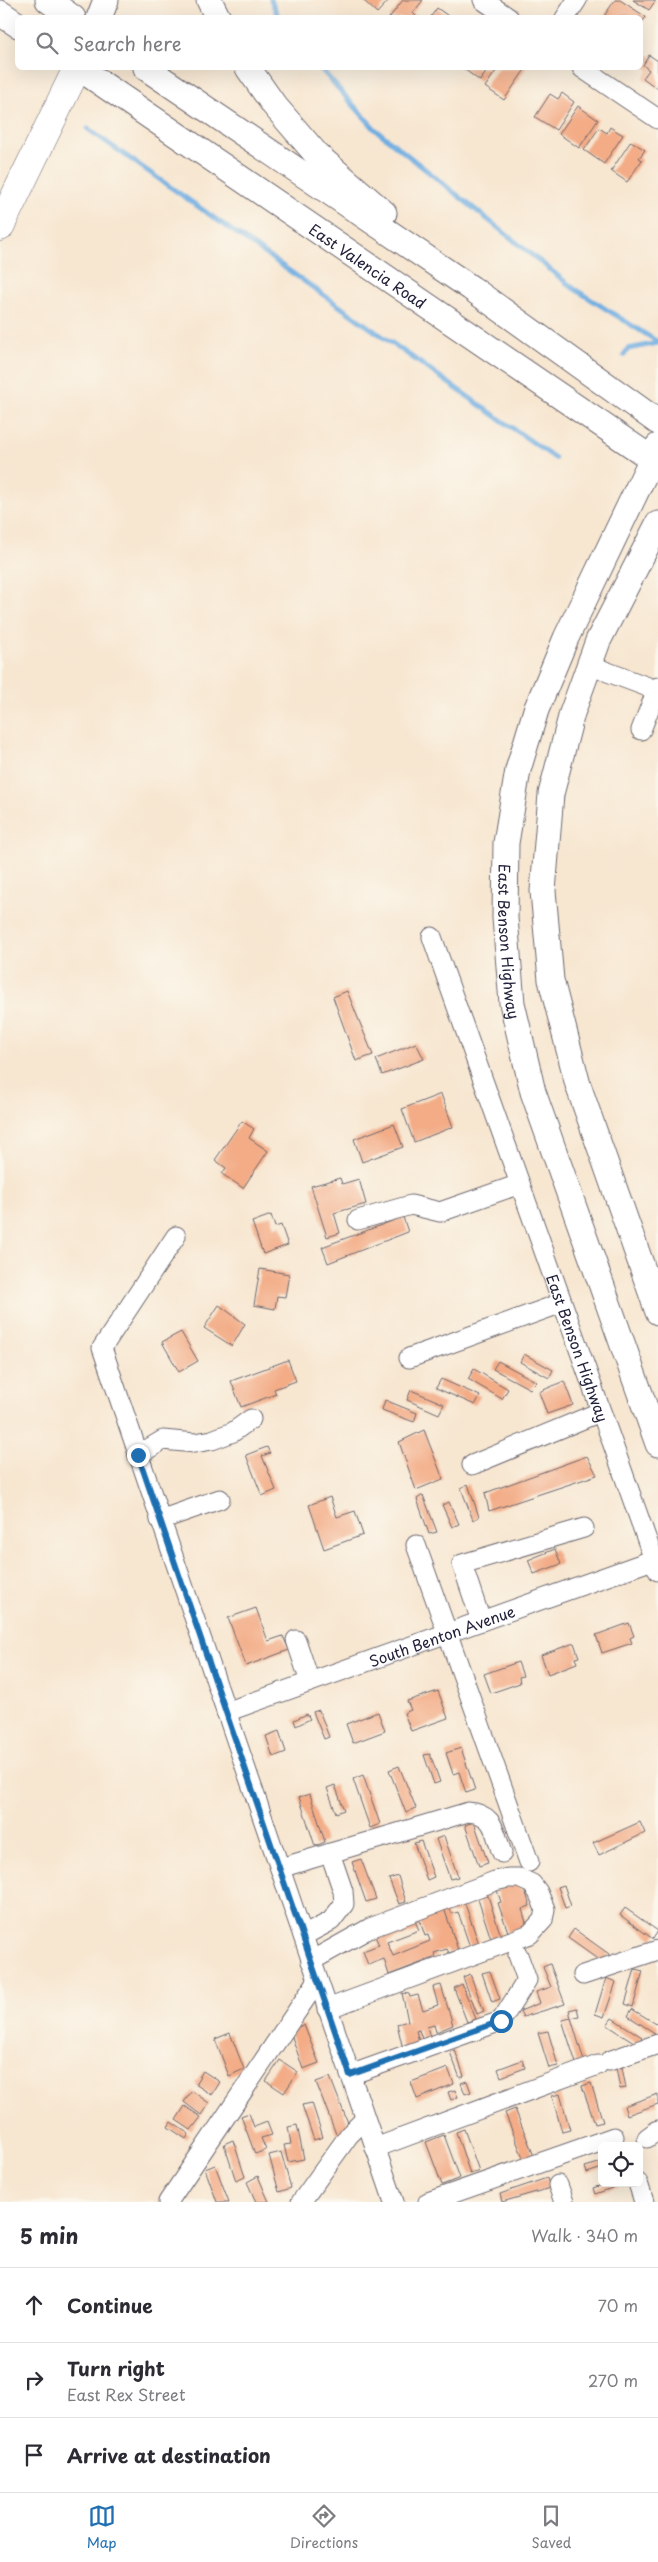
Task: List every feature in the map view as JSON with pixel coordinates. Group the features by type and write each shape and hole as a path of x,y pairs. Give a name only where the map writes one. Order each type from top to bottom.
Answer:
{"highway":[{"path":"0,227 77,70"}],"main road":[{"path":"48,0 69,15"},
{"path":"100,15 106,0"},
{"path":"209,0 216,15"},
{"path":"0,13 15,23"},
{"name":"East Valencia Road","path":"81,70 656,456"},
{"path":"149,70 471,288 658,422"},
{"path":"249,70 274,104 317,155 471,288"},
{"name":"East Benson Highway","path":"656,456 566,638 536,710 518,770 506,843 505,918 512,1003 533,1092 658,1444"},
{"path":"658,524 598,641 572,713 551,794 543,891 551,980 578,1085 658,1312"}],"street":[{"path":"483,0 505,15"},
{"path":"567,15 577,0"},
{"path":"585,70 658,119"},
{"path":"589,665 657,688 641,730"},
{"name":"East Benson Highway","path":"432,937 600,1412 657,1563"},
{"path":"358,1220 411,1205 440,1212 520,1184"},
{"path":"176,1236 102,1348 394,2202"},
{"path":"409,1358 562,1303"},
{"path":"472,1465 600,1412"},
{"path":"138,1455 163,1440 195,1443 212,1440 233,1432 251,1419"},
{"path":"160,1520 220,1499"},
{"path":"481,1621 462,1564 584,1528"},
{"path":"416,1545 529,1862"},
{"name":"South Benton Avenue","path":"226,1712 481,1621 657,1563"},
{"path":"296,1640 310,1682"},
{"path":"280,1868 468,1812 481,1813 489,1819 502,1853"},
{"path":"303,1936 331,1921 344,1904 343,1891 330,1853"},
{"path":"311,1961 370,1928 495,1881 519,1878 532,1884 538,1892 545,1910 543,1920 530,1934 328,2008"},
{"path":"583,1975 658,1950"},
{"path":"350,2075 501,2021 527,1980 518,1955"},
{"path":"168,2202 318,1980"},
{"path":"375,2148 658,2044"},
{"path":"301,2202 349,2135 365,2119"},
{"path":"428,2202 614,2137"},
{"path":"639,2187 644,2202"}],"building":[{"path":"363,0 389,0 377,13"},
{"path":"403,0 423,0 413,13 415,15 391,15"},
{"path":"615,0 620,0 643,15 605,15"},
{"path":"633,0 656,0 649,10"},
{"path":"437,8 447,15 432,15"},
{"path":"649,55 658,61 658,89 643,78 649,70 643,65"},
{"path":"465,70 488,70 480,81"},
{"path":"497,70 525,70 504,100 485,87"},
{"path":"562,93 574,102 556,130 535,117 550,94 558,99"},
{"path":"578,106 598,120 579,148 559,134"},
{"path":"610,127 623,135 604,164 584,150 599,128 607,133"},
{"path":"631,141 645,150 639,158 642,160 627,182 611,171"},
{"path":"347,991 373,1055 356,1061 333,997"},
{"path":"416,1043 424,1059 382,1075 376,1059"},
{"path":"441,1094 453,1127 414,1142 402,1109"},
{"path":"242,1121 254,1129 249,1138 268,1151 243,1188 222,1174 226,1168 215,1160"},
{"path":"394,1124 403,1147 362,1162 354,1139"},
{"path":"340,1178 342,1184 359,1179 366,1204 334,1213 340,1233 327,1237 311,1186"},
{"path":"271,1215 275,1227 281,1225 288,1245 263,1254 252,1222"},
{"path":"403,1217 408,1232 328,1263 322,1247"},
{"path":"260,1269 289,1274 285,1297 277,1296 275,1309 254,1305"},
{"path":"219,1305 245,1324 232,1346 204,1328"},
{"path":"181,1332 198,1361 179,1372 162,1342"},
{"path":"524,1354 553,1370 549,1378 520,1362"},
{"path":"288,1360 296,1381 274,1389 276,1394 241,1407 231,1381"},
{"path":"498,1361 537,1382 530,1389 493,1369"},
{"path":"474,1369 508,1389 502,1399 468,1379"},
{"path":"441,1379 480,1396 475,1405 436,1388"},
{"path":"564,1381 573,1405 547,1414 539,1392"},
{"path":"411,1390 444,1404 439,1414 407,1400"},
{"path":"385,1400 417,1413 414,1422 382,1410"},
{"path":"424,1430 443,1479 416,1490 399,1442"},
{"path":"267,1447 270,1453 262,1456 276,1490 262,1496 246,1455"},
{"path":"587,1456 597,1475 489,1511 485,1493"},
{"path":"468,1484 479,1517 473,1520 461,1488"},
{"path":"423,1495 437,1532 429,1534 417,1499"},
{"path":"330,1497 337,1517 355,1511 363,1535 324,1549 309,1505"},
{"path":"449,1502 459,1524 452,1527 442,1505"},
{"path":"555,1549 561,1564 534,1574 528,1560"},
{"path":"256,1608 268,1641 283,1636 289,1650 246,1666 228,1618"},
{"path":"629,1623 634,1636 630,1638 632,1643 602,1653 596,1635"},
{"path":"574,1643 579,1657 575,1658 577,1663 548,1674 541,1655"},
{"path":"518,1662 523,1676 519,1677 520,1683 491,1693 484,1674"},
{"path":"438,1691 448,1718 411,1731 404,1713 411,1710 407,1701"},
{"path":"319,1710 329,1737 324,1739 313,1712"},
{"path":"378,1712 385,1731 353,1743 346,1724"},
{"path":"307,1714 310,1719 296,1726 294,1720"},
{"path":"279,1731 286,1752 273,1757 266,1736"},
{"path":"461,1748 475,1790 466,1793 459,1772 453,1774 446,1753"},
{"path":"430,1754 440,1782 434,1784 424,1755"},
{"path":"399,1766 416,1808 406,1813 389,1770"},
{"path":"363,1775 380,1824 370,1828 353,1779"},
{"path":"335,1785 344,1810 336,1813 327,1788"},
{"path":"310,1794 325,1842 315,1846 299,1797"},
{"path":"474,1822 488,1863 479,1866 465,1825"},
{"path":"640,1822 645,1833 599,1855 593,1843"},
{"path":"444,1836 458,1877 450,1879 436,1839"},
{"path":"421,1841 434,1877 427,1880 414,1843"},
{"path":"361,1859 376,1899 366,1902 352,1862"},
{"path":"398,1876 406,1902 399,1904 389,1879"},
{"path":"515,1884 526,1893 530,1906 522,1909 527,1926 508,1932 498,1903 501,1902 497,1890"},
{"path":"564,1885 571,1906 565,1908 558,1887"},
{"path":"487,1893 501,1936 491,1939 477,1896"},
{"path":"464,1901 479,1944 470,1947 458,1912 452,1914 449,1906"},
{"path":"444,1908 458,1950 449,1953 447,1949 434,1953 436,1957 389,1975 384,1959 368,1965 363,1951 379,1945 375,1936 415,1921 419,1930 387,1942 393,1956 430,1941 428,1935 425,1936 418,1915"},
{"path":"625,1908 658,1931 653,1939 620,1915"},
{"path":"574,1929 609,1954 603,1963 568,1938"},
{"path":"550,1964 565,2004 523,2017 520,2011 540,2003 536,1992 551,1987 543,1967"},
{"path":"635,1969 643,1971 633,2007 625,2004"},
{"path":"490,1971 500,1999 492,2002 482,1973"},
{"path":"470,1974 484,2011 477,2014 463,1977"},
{"path":"606,1978 616,1982 604,2017 595,2014"},
{"path":"462,1984 476,2019 467,2022 454,1988"},
{"path":"441,1985 453,2025 436,2032 434,2025 427,2027 430,2037 422,2039 419,2030 416,2031 420,2045 403,2049 397,2024 408,2021 402,1993 409,1994 410,1997 418,1995 423,2010 438,2005 433,1987"},
{"path":"577,2008 579,2016 571,2018 569,2010"},
{"path":"632,2009 658,2025 658,2035 628,2016"},
{"path":"571,2018 584,2061 576,2063 562,2020"},
{"path":"612,2018 642,2037 637,2044 607,2025"},
{"path":"304,2025 319,2063 303,2069 291,2034 296,2027"},
{"path":"548,2031 558,2066 549,2068 538,2033"},
{"path":"230,2033 244,2069 229,2076 215,2039"},
{"path":"455,2050 464,2076 460,2078 450,2052"},
{"path":"280,2060 298,2072 284,2093 266,2081"},
{"path":"522,2060 525,2068 501,2077 498,2069"},
{"path":"622,2067 626,2088 620,2089 616,2068"},
{"path":"448,2068 454,2084 417,2099 411,2082"},
{"path":"203,2071 220,2082 212,2095 195,2084"},
{"path":"330,2077 350,2128 336,2134 316,2082"},
{"path":"467,2081 471,2092 465,2094 461,2083"},
{"path":"591,2083 603,2122 595,2124 582,2086"},
{"path":"455,2090 458,2097 451,2100 448,2092"},
{"path":"192,2091 209,2103 201,2115 184,2102"},
{"path":"560,2094 570,2130 562,2132 552,2096"},
{"path":"658,2094 658,2104 627,2115 624,2106"},
{"path":"312,2103 323,2137 314,2140 302,2105"},
{"path":"185,2106 201,2117 191,2130 176,2120"},
{"path":"515,2109 534,2156 524,2160 505,2113"},
{"path":"249,2113 254,2127 267,2122 272,2135 261,2138 266,2150 255,2154 241,2116"},
{"path":"171,2122 189,2134 186,2139 168,2127"},
{"path":"297,2125 304,2159 288,2162 284,2145 291,2144 288,2127"},
{"path":"464,2129 479,2171 470,2174 456,2132"},
{"path":"444,2135 460,2178 442,2185 426,2142"},
{"path":"233,2140 245,2177 236,2181 224,2144"},
{"path":"281,2152 291,2188 279,2192 269,2155"},
{"path":"598,2163 598,2169 587,2173 585,2167"},
{"path":"215,2165 229,2202 217,2202 205,2169"},
{"path":"258,2176 269,2202 256,2202 247,2182"},
{"path":"547,2178 550,2188 502,2202 500,2194"},
{"path":"598,2186 615,2187 595,2194 593,2188"}],"waterway":[{"path":"271,0 278,15"},
{"path":"322,70 375,129 573,288 658,342"},
{"path":"88,129 555,458"},
{"path":"624,355 628,349 658,343"}],"route":[{"path":"138,1455 350,2075 501,2021"}]}
